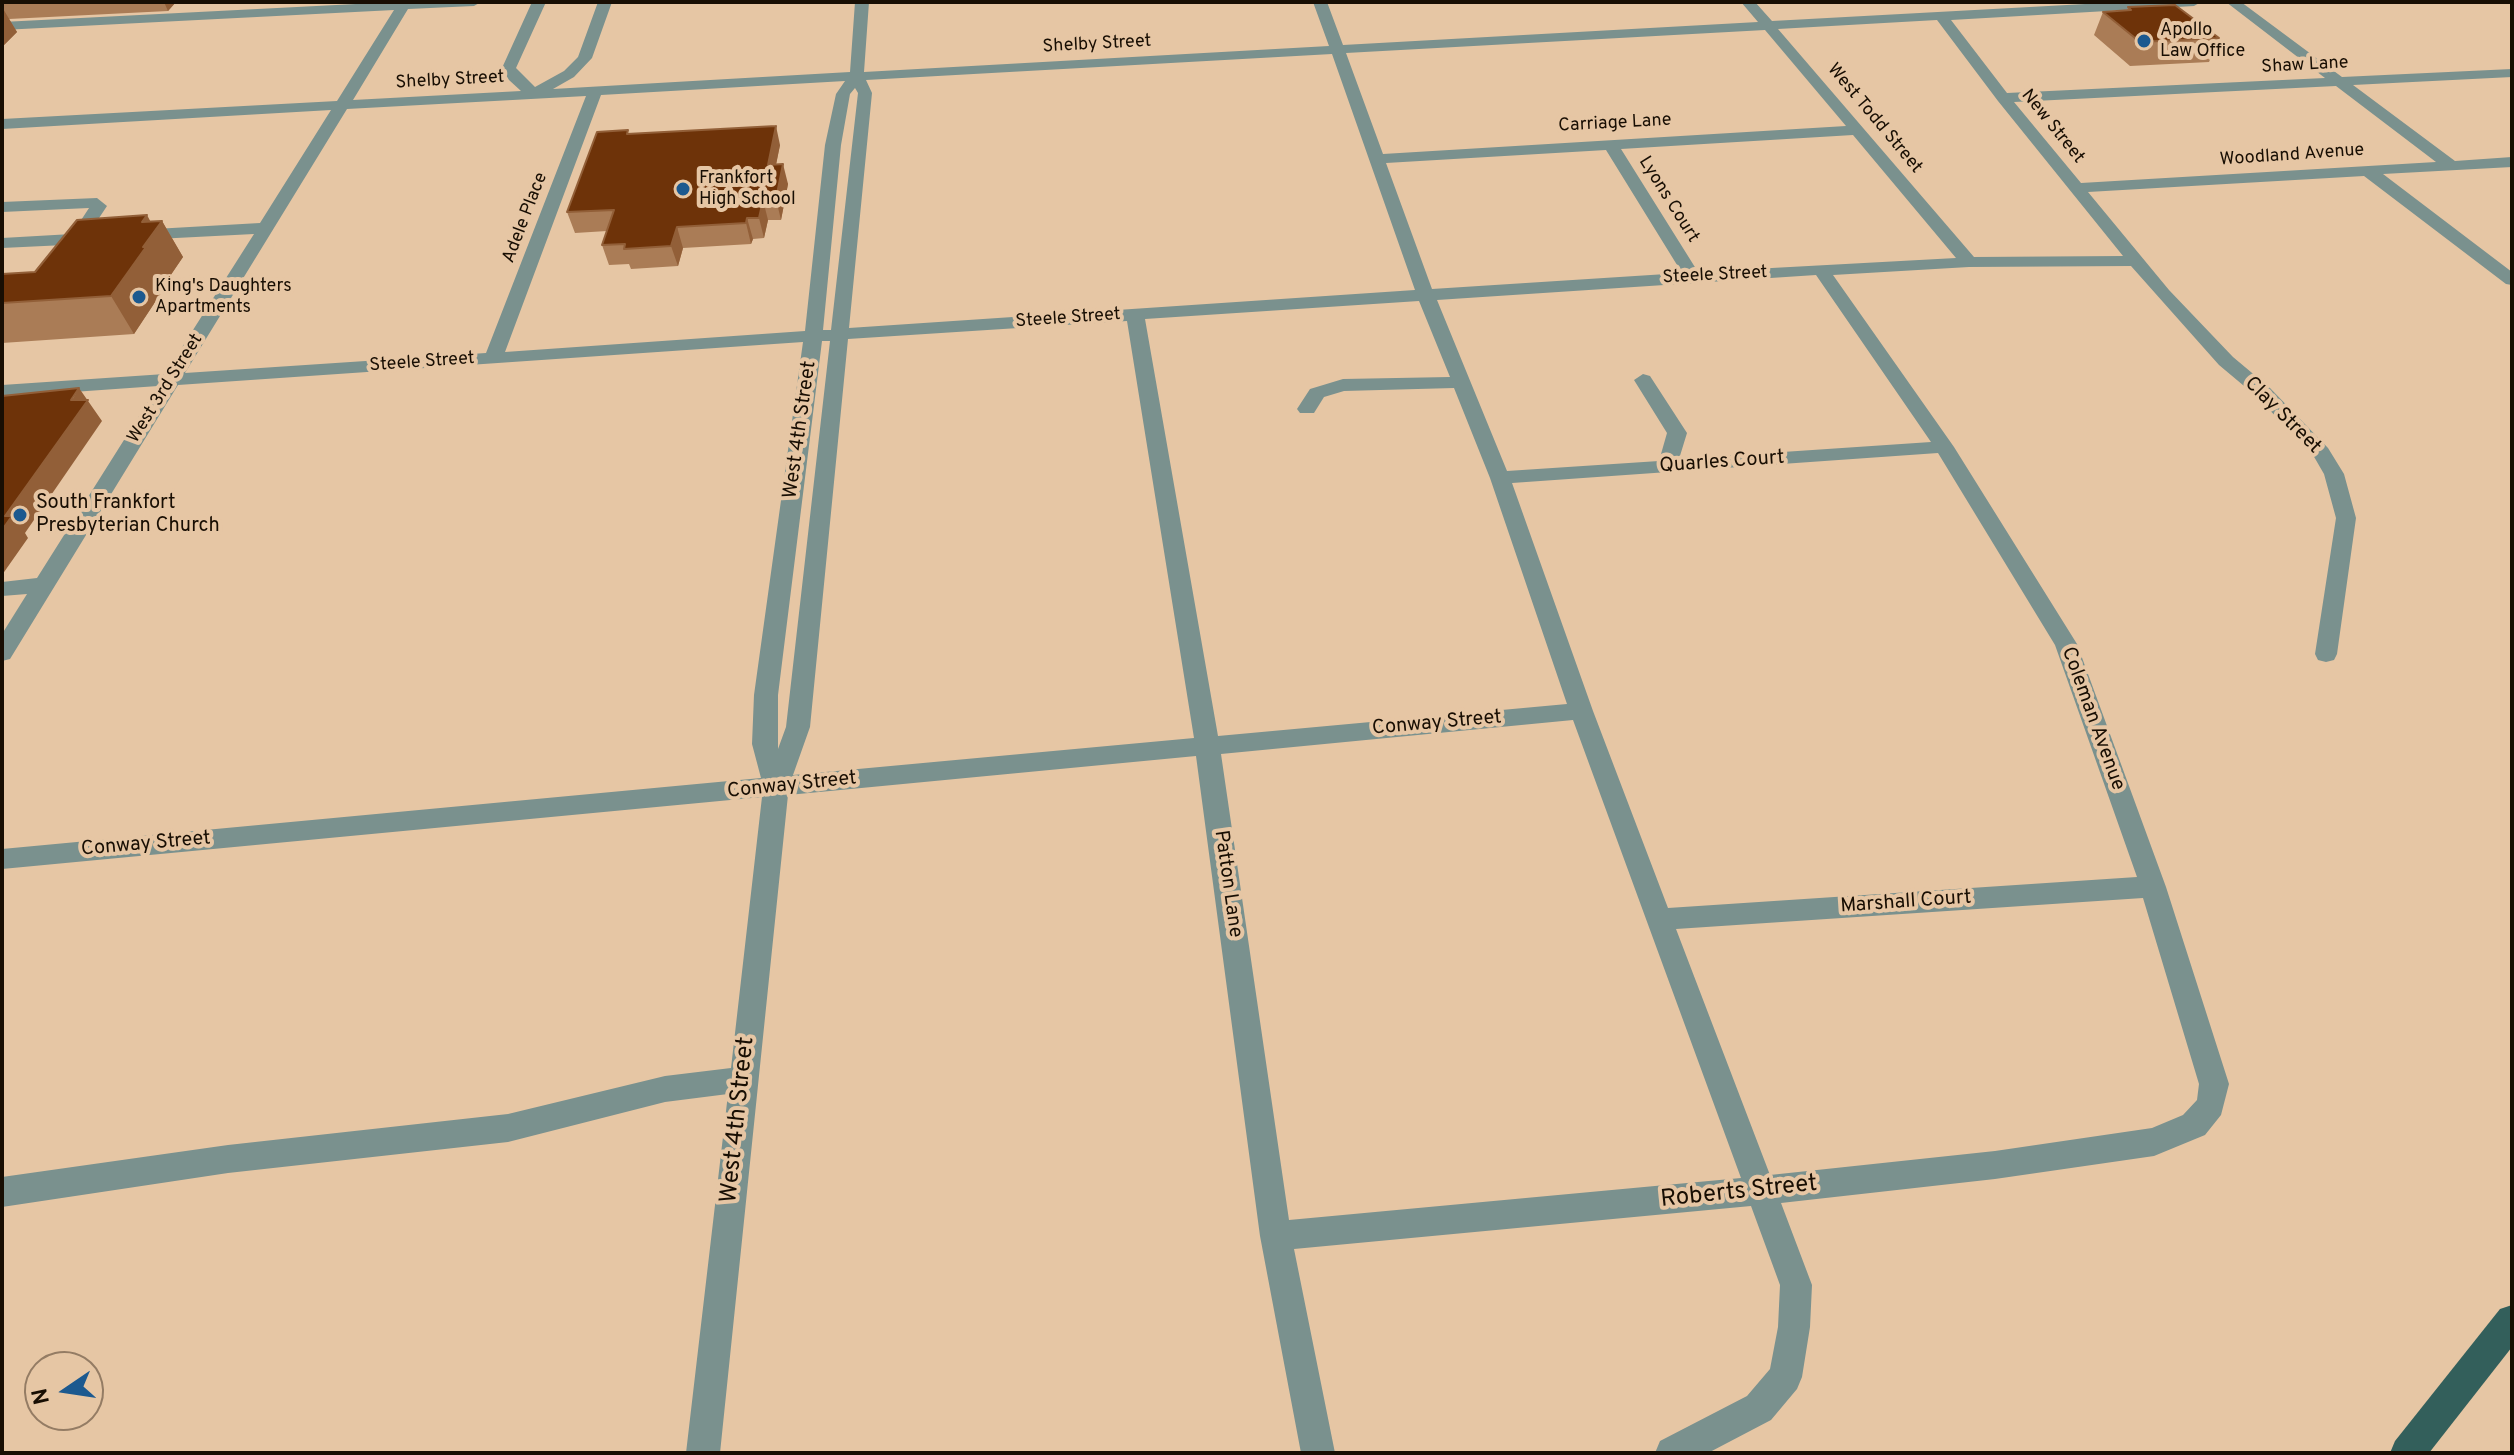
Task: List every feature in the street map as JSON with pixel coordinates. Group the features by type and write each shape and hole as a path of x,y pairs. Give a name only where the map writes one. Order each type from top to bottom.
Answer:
{"main road":[{"path":"2407,1453 2512,1321"}],"street":[{"path":"179,18 192,2"},
{"path":"2,26 474,2"},
{"path":"539,2 509,68 514,77 534,94 569,74 585,58 605,2"},
{"name":"West 4th Street","path":"703,1453 776,787 798,727 865,93 857,76 862,2"},
{"path":"1320,2 1425,293 1500,478 1581,711 1796,1285 1794,1327 1785,1377 1759,1408 1672,1453"},
{"name":"West Todd Street","path":"1748,2 1969,262"},
{"name":"New Street","path":"1916,2 1935,16 2135,261"},
{"name":"Shelby Street","path":"2,124 2194,2"},
{"path":"2233,2 2452,166"},
{"name":"West 3rd Street","path":"2,653 405,4"},
{"name":"Shaw Lane","path":"2003,98 2512,73"},
{"name":"West 4th Street","path":"776,787 764,744 766,695 813,338 833,145 843,94 857,76"},
{"name":"Adele Place","path":"493,359 595,91"},
{"name":"Carriage Lane","path":"1375,159 1858,130"},
{"name":"Lyons Court","path":"1610,144 1693,277"},
{"name":"Woodland Avenue","path":"2075,188 2512,162"},
{"path":"2368,171 2512,280"},
{"path":"2,207 97,203 99,206 60,262"},
{"path":"2,243 266,228"},
{"name":"Steele Street","path":"2,391 813,338 1425,293 1969,262 2135,261"},
{"name":"Clay Street","path":"2135,261 2189,325 2263,392 2321,452 2334,474 2346,518 2326,654"},
{"name":"Coleman Avenue","path":"1821,270 1944,447 2066,644 2153,887 2214,1084 2211,1106 2196,1123"},
{"name":"Patton Lane","path":"1135,314 1207,744 1276,1236 1318,1453"},
{"path":"1643,380 1677,433 1667,466"},
{"path":"1307,409 1317,393 1343,385 1463,382"},
{"name":"Quarles Court","path":"1500,478 1944,447"},
{"path":"2,589 44,585"},
{"name":"Conway Street","path":"2,859 1581,711"},
{"name":"Marshall Court","path":"1660,919 2153,887"},
{"path":"2,1192 228,1159 508,1128 665,1089 744,1079"},
{"name":"Roberts Street","path":"1276,1236 1760,1191 1995,1165 2154,1142 2196,1123"}],"building":[{"path":"2175,5 2219,38 2140,42 2103,12 2131,10 2128,7"},
{"path":"776,126 768,165 783,164 776,199 763,200 759,218 747,218 746,223 677,227 671,246 624,249 625,244 602,245 614,210 567,212 597,132 628,130 627,134"},
{"path":"147,215 142,222 162,221 111,296 2,303 2,274 35,272 77,220"},
{"path":"79,388 71,400 88,400 5,516 12,516 2,530 2,396"}],"place":[{"name":"Apollo Law Office","path":"2144,41"},
{"name":"Frankfort High School","path":"683,189"},
{"name":"King's Daughters Apartments","path":"139,297"},
{"name":"South Frankfort Presbyterian Church","path":"20,515"}]}
